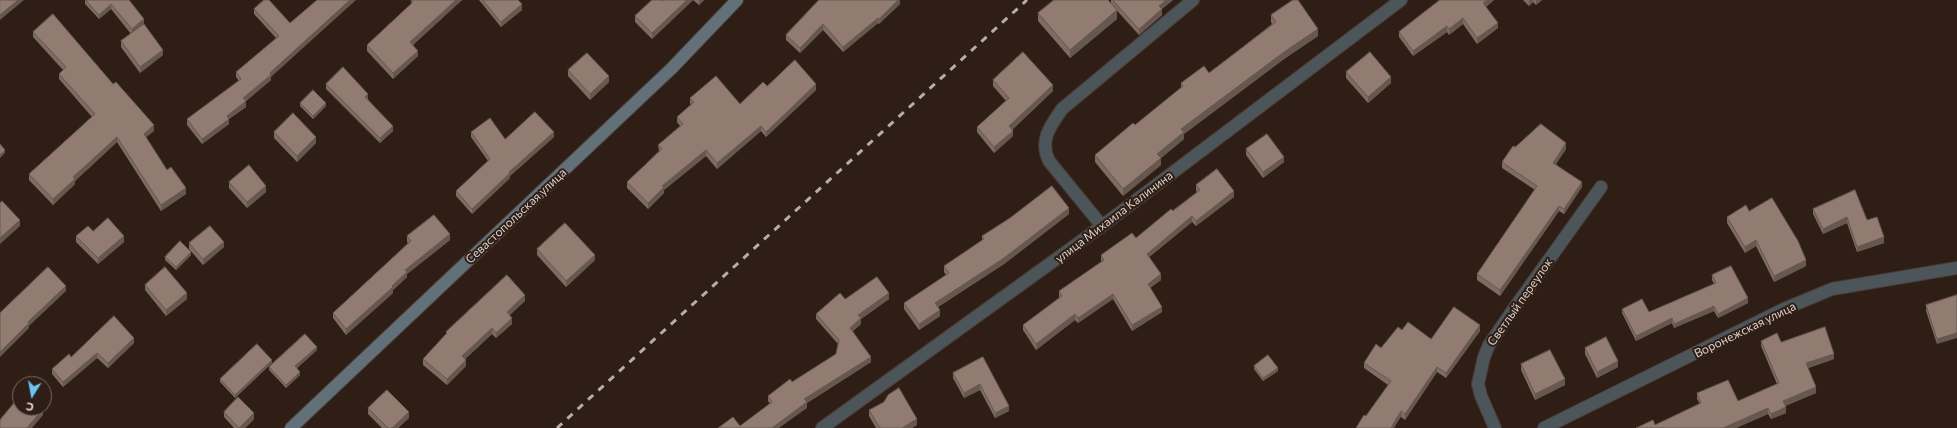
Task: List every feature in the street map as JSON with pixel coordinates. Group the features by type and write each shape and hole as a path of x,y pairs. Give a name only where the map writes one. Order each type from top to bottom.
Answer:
{"street":[{"name":"Севастопольская улица","path":"291,428 672,68 737,0"},
{"path":"1102,226 1045,154 1044,144 1047,132 1062,110 1193,0"},
{"name":"улица Михаила Калинина","path":"822,428 1102,226 1401,0"},
{"name":"Светлый переулок","path":"1495,428 1481,396 1478,384 1484,357 1489,345 1601,187"},
{"name":"Воронежская улица","path":"1544,428 1784,310 1832,289 1957,268"}],"building":[{"path":"0,0 18,0 0,15"},
{"path":"86,0 129,0 144,19 132,29 111,4 99,15"},
{"path":"264,0 269,0 290,23 317,0 350,0 270,73 271,75 243,98 246,101 227,116 229,119 202,139 187,119 241,79 236,72 279,36 254,9"},
{"path":"456,0 410,42 418,51 393,73 367,45 413,2 411,1"},
{"path":"483,0 518,0 522,4 501,22"},
{"path":"652,0 687,0 652,33 635,16"},
{"path":"819,0 898,0 879,19 878,18 843,47 823,24 800,48 786,35"},
{"path":"1054,0 1108,0 1117,10 1070,50 1038,13"},
{"path":"1113,0 1166,0 1159,6 1162,9 1139,29"},
{"path":"1293,0 1298,0 1318,29 1284,52 1181,129 1184,132 1157,154 1161,158 1123,189 1095,155 1133,123 1135,125 1183,86 1181,83 1204,66 1209,73 1276,22 1271,15"},
{"path":"1440,0 1487,0 1483,3 1498,23 1477,38 1463,18 1449,29 1447,26 1413,51 1399,32"},
{"path":"53,14 113,84 116,82 154,125 144,134 167,170 171,167 186,188 161,205 117,137 73,177 75,179 53,199 29,174 95,114 59,74 66,67 33,32"},
{"path":"144,24 163,50 140,67 121,41"},
{"path":"1023,52 1053,85 1009,126 1013,131 994,147 977,127 1009,98 993,80"},
{"path":"1370,52 1391,77 1368,97 1346,72"},
{"path":"587,53 609,76 590,94 568,70"},
{"path":"795,60 816,84 766,132 761,126 717,163 706,150 662,186 664,187 648,203 627,182 662,149 658,145 683,124 677,117 694,102 690,98 716,76 740,104 763,82 767,86"},
{"path":"343,67 368,94 365,97 393,126 380,138 326,84"},
{"path":"313,90 326,103 313,116 300,103"},
{"path":"535,112 554,132 509,172 510,173 472,209 456,191 490,159 471,132 490,118 505,139"},
{"path":"293,113 316,137 297,156 274,132"},
{"path":"1541,124 1566,143 1553,163 1582,182 1564,209 1559,206 1500,290 1477,274 1537,186 1502,162 1513,146 1515,147"},
{"path":"1267,134 1284,157 1263,172 1246,149"},
{"path":"0,144 5,150 0,155"},
{"path":"249,165 266,186 247,202 229,182"},
{"path":"1217,169 1234,191 1196,221 1192,216 1147,254 1161,274 1148,284 1162,307 1132,325 1113,294 1078,318 1075,314 1036,344 1023,325 1062,296 1059,291 1104,260 1101,255 1132,233 1136,238 1171,209 1173,211 1200,190 1196,185"},
{"path":"1052,186 1069,208 1004,258 935,303 940,310 919,324 904,303 949,273 944,266 984,239 982,236 1010,218"},
{"path":"1855,190 1867,220 1877,217 1884,237 1857,247 1847,217 1823,229 1813,209"},
{"path":"1772,198 1798,241 1806,260 1774,276 1756,240 1745,247 1727,217 1746,205 1749,211"},
{"path":"2,201 20,220 0,238 0,203"},
{"path":"434,215 450,234 405,270 407,272 392,286 393,287 346,329 333,313 411,241 407,236"},
{"path":"108,218 124,236 98,258 76,236 88,226 93,231"},
{"path":"565,223 595,255 566,281 537,249"},
{"path":"210,226 224,242 203,259 189,243"},
{"path":"180,241 191,252 176,267 165,257"},
{"path":"1731,266 1748,298 1718,314 1714,306 1674,324 1672,318 1636,336 1622,309 1642,299 1649,312 1716,283 1712,275"},
{"path":"48,267 66,286 28,322 29,323 0,352 0,313"},
{"path":"165,267 187,293 166,310 145,285"},
{"path":"507,275 525,295 507,312 512,318 496,333 492,328 462,356 466,360 447,379 423,359 447,333 446,332"},
{"path":"877,277 889,293 858,315 861,318 850,328 871,357 804,399 807,402 772,428 718,428 733,417 740,426 772,402 768,396 790,379 792,382 836,354 839,340 816,314 840,293 845,299"},
{"path":"1957,295 1957,333 1937,339 1926,305"},
{"path":"1454,307 1480,325 1446,373 1437,367 1405,414 1401,411 1391,428 1356,428 1364,415 1366,416 1391,381 1364,363 1376,344 1381,348 1398,327 1402,330 1408,322 1431,339"},
{"path":"114,316 134,338 108,363 97,353 63,382 52,369 69,354 71,357"},
{"path":"1825,327 1834,354 1806,363 1816,387 1783,401 1786,407 1771,414 1768,408 1723,428 1636,428 1653,420 1655,425 1701,403 1697,393 1728,380 1738,401 1779,383 1761,341 1777,333 1781,342"},
{"path":"305,334 317,347 295,366 300,372 286,385 269,367"},
{"path":"1606,337 1618,361 1597,372 1585,348"},
{"path":"257,344 272,360 235,395 220,379"},
{"path":"1550,350 1565,379 1535,394 1521,364"},
{"path":"1268,355 1278,368 1263,378 1254,366"},
{"path":"983,357 1009,406 995,413 980,384 964,393 953,373"},
{"path":"899,388 917,419 902,428 880,428 869,410 884,402 888,395"},
{"path":"387,390 409,412 392,428 388,428 368,408"},
{"path":"238,397 254,413 239,428 224,412"},
{"path":"12,406 12,416 37,416 27,428 0,428 0,420"}],"railway":[{"path":"557,428 1027,0"}]}
